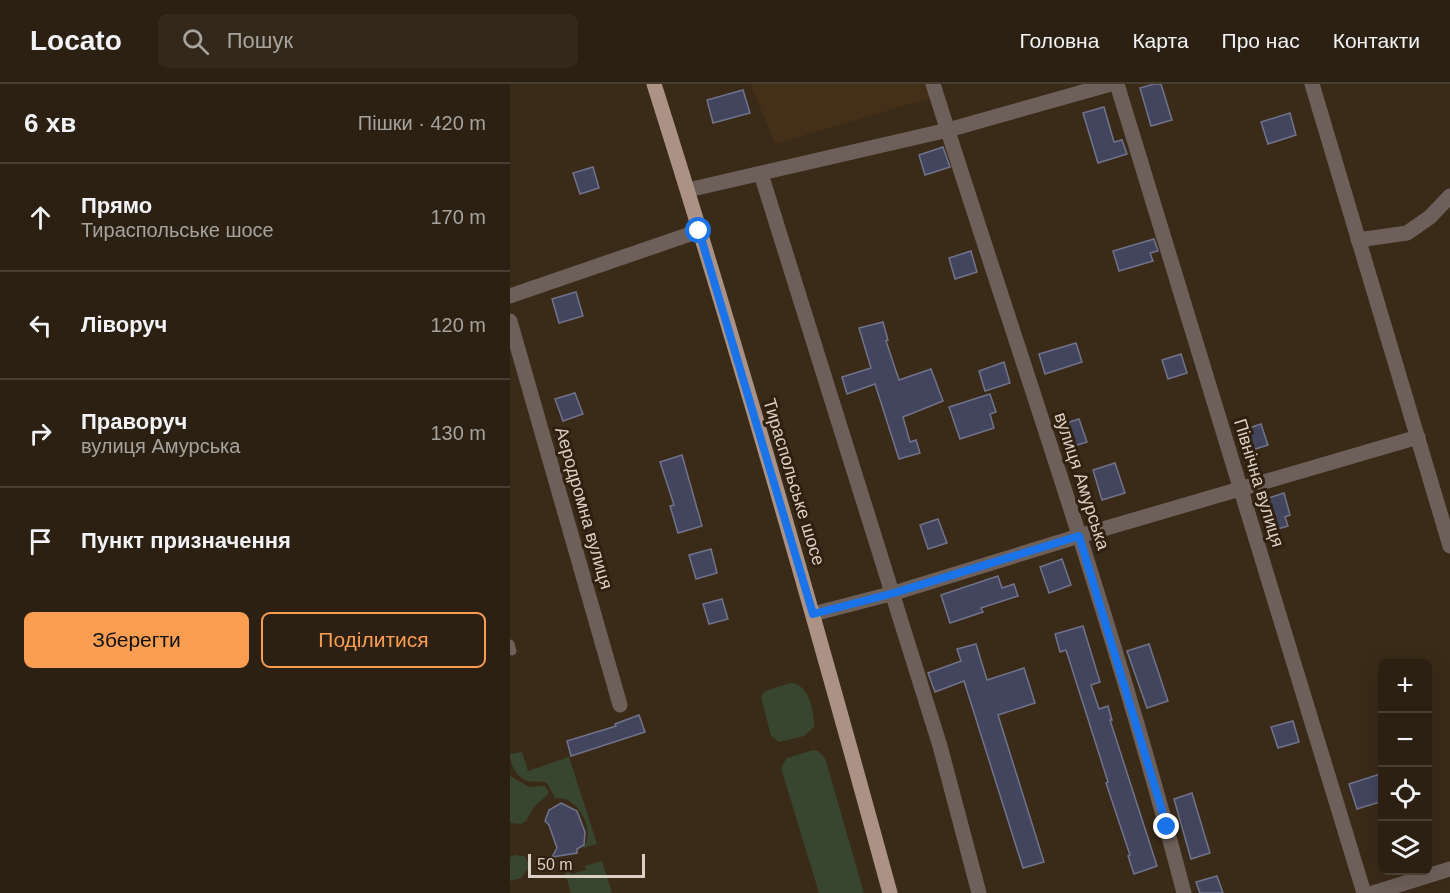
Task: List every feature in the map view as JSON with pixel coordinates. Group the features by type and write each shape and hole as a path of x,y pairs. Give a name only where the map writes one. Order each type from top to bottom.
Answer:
{"main road":[{"name":"Тираспольське шосе","path":"654,84 688,190 813,614 890,893"}],"street":[{"name":"вулиця Амурська","path":"933,84 1079,536 1164,816 1184,893"},
{"path":"688,190 948,130 1111,84"},
{"name":"Північна вулиця","path":"1117,84 1364,893"},
{"path":"1312,84 1450,546"},
{"path":"761,174 894,593 940,746 979,893"},
{"path":"1358,240 1407,233 1430,217 1450,196"},
{"path":"510,296 699,231"},
{"name":"Аеродромна вулиця","path":"510,321 620,705"},
{"path":"813,614 894,593 1079,536 1418,437"},
{"path":"1373,893 1450,869"}],"shaded area":[{"path":"750,84 927,84 931,98 775,144"}],"green space":[{"path":"790,683 796,684 806,693 813,713 814,727 804,736 779,742 771,736 761,697 765,691"},
{"path":"813,750 818,751 825,758 864,893 819,893 781,768 787,758"},
{"path":"522,752 528,771 569,757 597,844 583,848 588,836 587,828 577,807 565,799 555,798 547,783 528,781 517,774 510,754"},
{"path":"510,776 529,787 544,786 548,790 548,794 521,824 510,823"},
{"path":"524,856 528,862 528,869 521,878 510,881 510,857"},
{"path":"602,861 612,893 571,893 565,873 572,874 586,870 585,866"}],"building":[{"path":"1161,84 1172,120 1151,126 1140,88"},
{"path":"743,90 750,113 713,123 707,100"},
{"path":"1104,107 1114,142 1122,140 1127,154 1098,163 1083,113"},
{"path":"1290,113 1296,135 1268,144 1261,122"},
{"path":"943,147 950,167 925,175 919,155"},
{"path":"593,167 599,188 580,194 573,173"},
{"path":"1154,239 1158,251 1150,253 1153,261 1119,271 1113,251"},
{"path":"971,251 977,272 955,279 949,258"},
{"path":"576,292 583,316 559,323 552,299"},
{"path":"883,322 888,340 886,341 899,380 931,369 943,401 903,417 910,442 916,440 920,453 899,459 875,384 847,394 842,377 871,368 859,328"},
{"path":"1076,343 1082,362 1045,374 1039,354"},
{"path":"1181,354 1187,373 1168,379 1162,360"},
{"path":"1004,362 1010,383 985,391 979,371"},
{"path":"575,393 583,414 563,421 555,399"},
{"path":"990,394 996,412 990,414 994,428 960,439 949,407"},
{"path":"1079,419 1087,442 1068,448 1060,425"},
{"path":"1261,424 1268,445 1243,453 1237,432"},
{"path":"682,455 702,526 678,533 670,506 674,505 660,462"},
{"path":"1115,463 1125,493 1102,500 1093,470"},
{"path":"1284,493 1290,515 1285,517 1288,526 1274,530 1265,499"},
{"path":"938,519 947,543 928,549 920,525"},
{"path":"711,549 717,573 696,579 689,555"},
{"path":"1062,559 1071,585 1049,593 1040,567"},
{"path":"998,576 1002,588 1014,584 1018,596 981,608 983,612 950,623 941,595"},
{"path":"722,599 728,619 709,624 703,604"},
{"path":"1083,626 1100,682 1091,685 1099,709 1108,706 1112,720 1110,720 1157,866 1134,874 1106,783 1108,782 1066,650 1060,652 1055,634"},
{"path":"976,644 987,680 1024,668 1035,703 998,715 1044,862 1023,868 964,681 935,692 928,673 961,661 957,649"},
{"path":"1149,644 1168,701 1147,708 1127,651"},
{"path":"639,715 645,732 571,756 567,741 616,726 615,724"},
{"path":"1293,721 1299,742 1278,748 1271,727"},
{"path":"1378,775 1378,803 1357,809 1349,784"},
{"path":"1192,793 1210,853 1191,859 1174,799"},
{"path":"561,803 577,811 585,832 584,845 577,849 577,853 552,857 557,848 549,825 545,821 549,810"},
{"path":"1217,876 1223,893 1200,893 1196,882"}],"route":[{"path":"699,231 813,614 894,593 1079,536 1167,827"}]}
